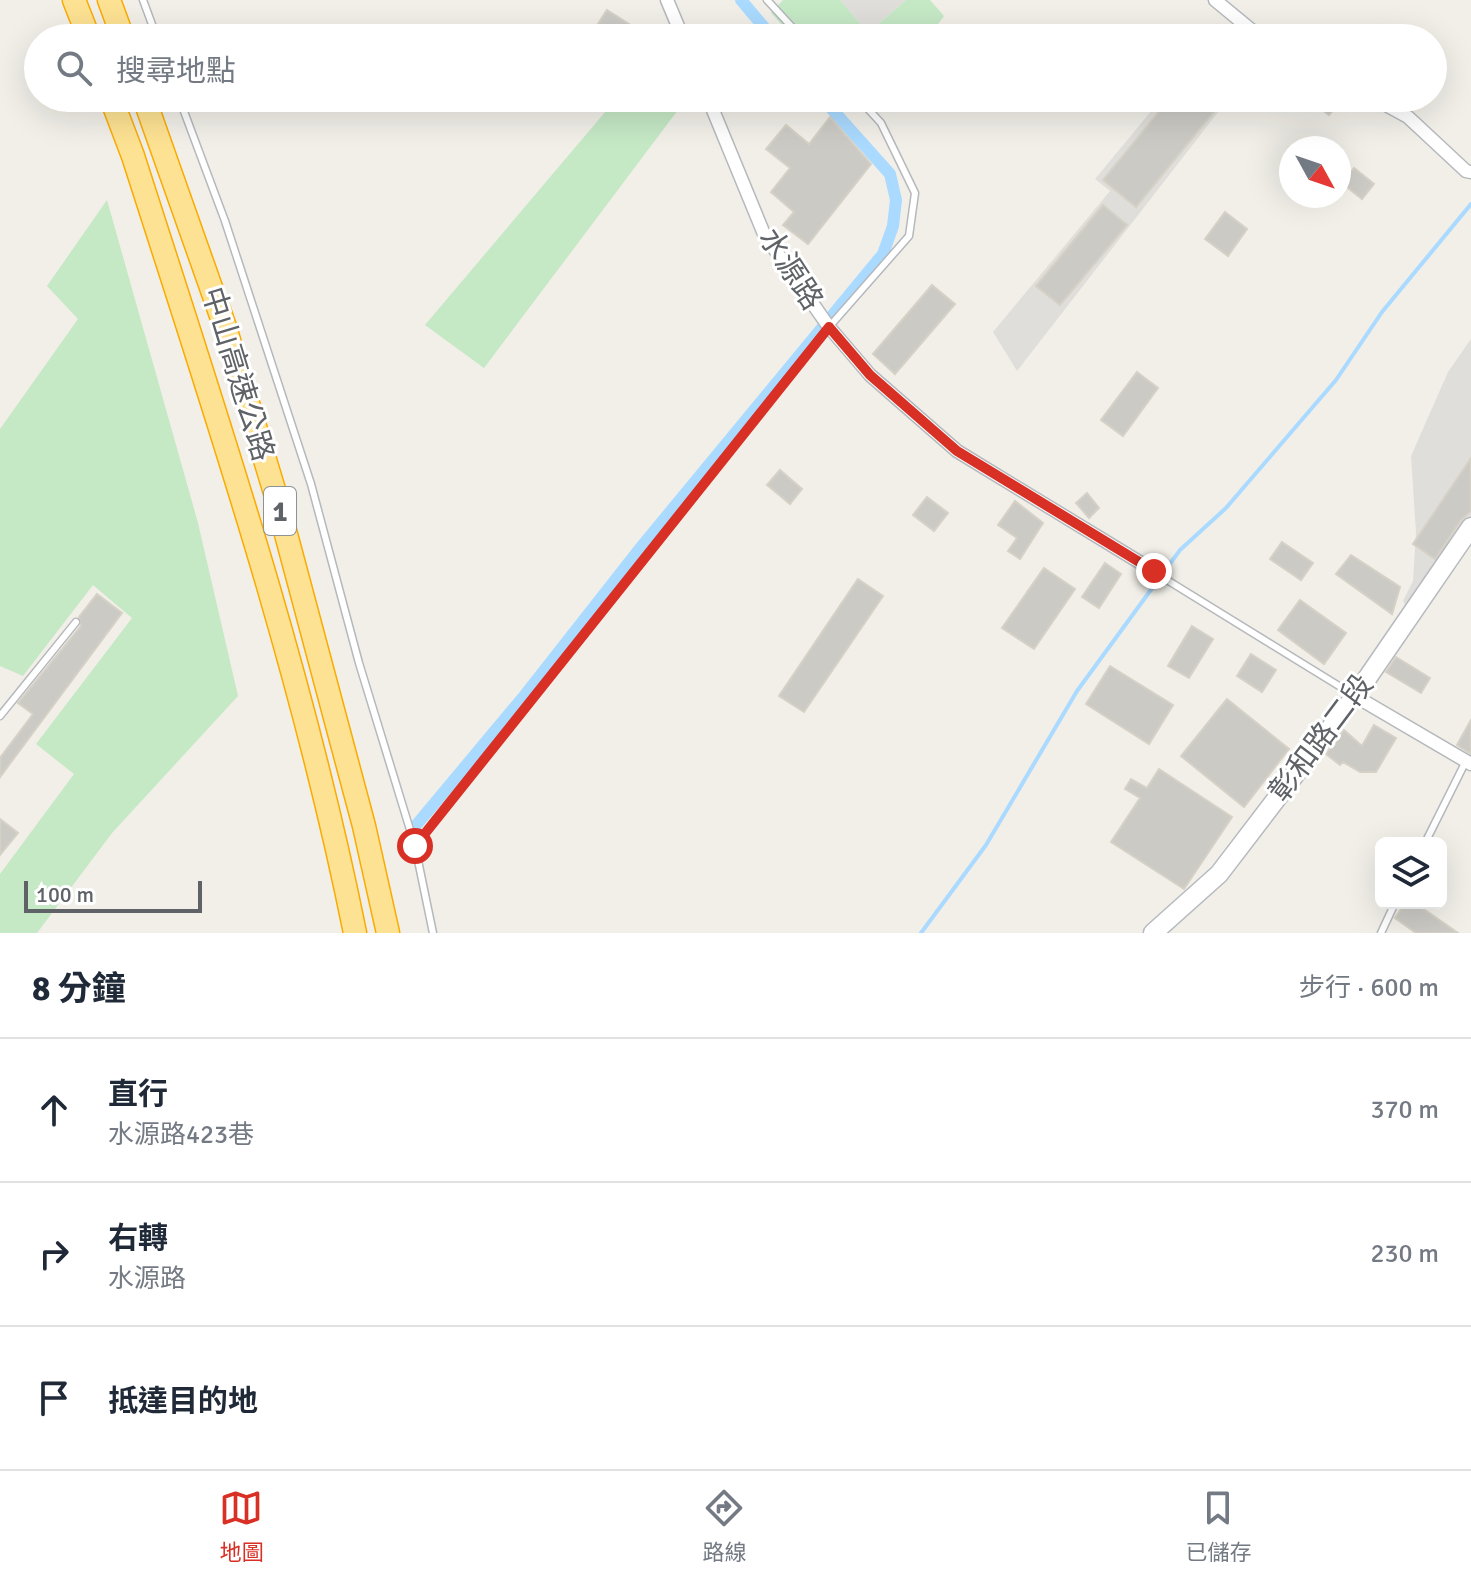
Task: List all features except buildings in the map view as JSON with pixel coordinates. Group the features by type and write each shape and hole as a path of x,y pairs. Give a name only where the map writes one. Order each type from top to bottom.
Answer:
{"highway":[{"path":"74,0 83,24"},
{"path":"109,0 118,24"},
{"name":"中山高速公路","path":"116,112 248,516 337,844 355,933"},
{"name":"中山高速公路","path":"149,112 225,327 275,493 364,826 388,933"}],"street":[{"path":"667,0 677,24"},
{"path":"1215,0 1244,24"},
{"name":"水源路","path":"714,112 764,234 829,327 870,375 957,451 1154,571"},
{"path":"1399,112 1466,171 1471,172"},
{"name":"彰和路二段","path":"1153,933 1219,874 1355,696 1471,527"},
{"path":"1355,696 1468,762"}],"lane":[{"path":"143,0 152,24"},
{"path":"767,0 789,24"},
{"path":"184,112 225,221 311,484 359,663 415,846 433,933"},
{"path":"415,846 829,327 909,236 915,193 881,123 871,112"},
{"path":"1167,580 1355,696"},
{"path":"0,716 76,622"},
{"path":"1428,837 1468,762"},
{"path":"1381,933 1392,909"}],"shaded area":[{"path":"840,0 906,0 878,24 860,24"},
{"path":"1150,112 1218,112 1017,371 993,332 1110,191 1095,179"},
{"path":"1471,339 1471,518 1407,608 1403,601 1413,581 1416,533 1411,456 1448,372"}],"green space":[{"path":"783,0 840,0 860,24 781,24 771,13"},
{"path":"906,0 930,0 944,16 938,24 878,24"},
{"path":"605,112 676,112 484,368 425,325"},
{"path":"107,200 198,523 238,696 112,833 37,933 0,933 0,874 74,774 36,744 132,618 93,585 23,676 0,666 0,429 78,319 47,286"}],"waterway":[{"path":"741,0 761,24"},
{"path":"413,829 883,254 893,226 896,200 890,174 835,112"},
{"path":"921,933 986,845 1077,691 1180,550 1226,508 1336,380 1382,312 1471,204"}],"route":[{"path":"415,846 829,327 870,375 957,451 1154,571"}]}
